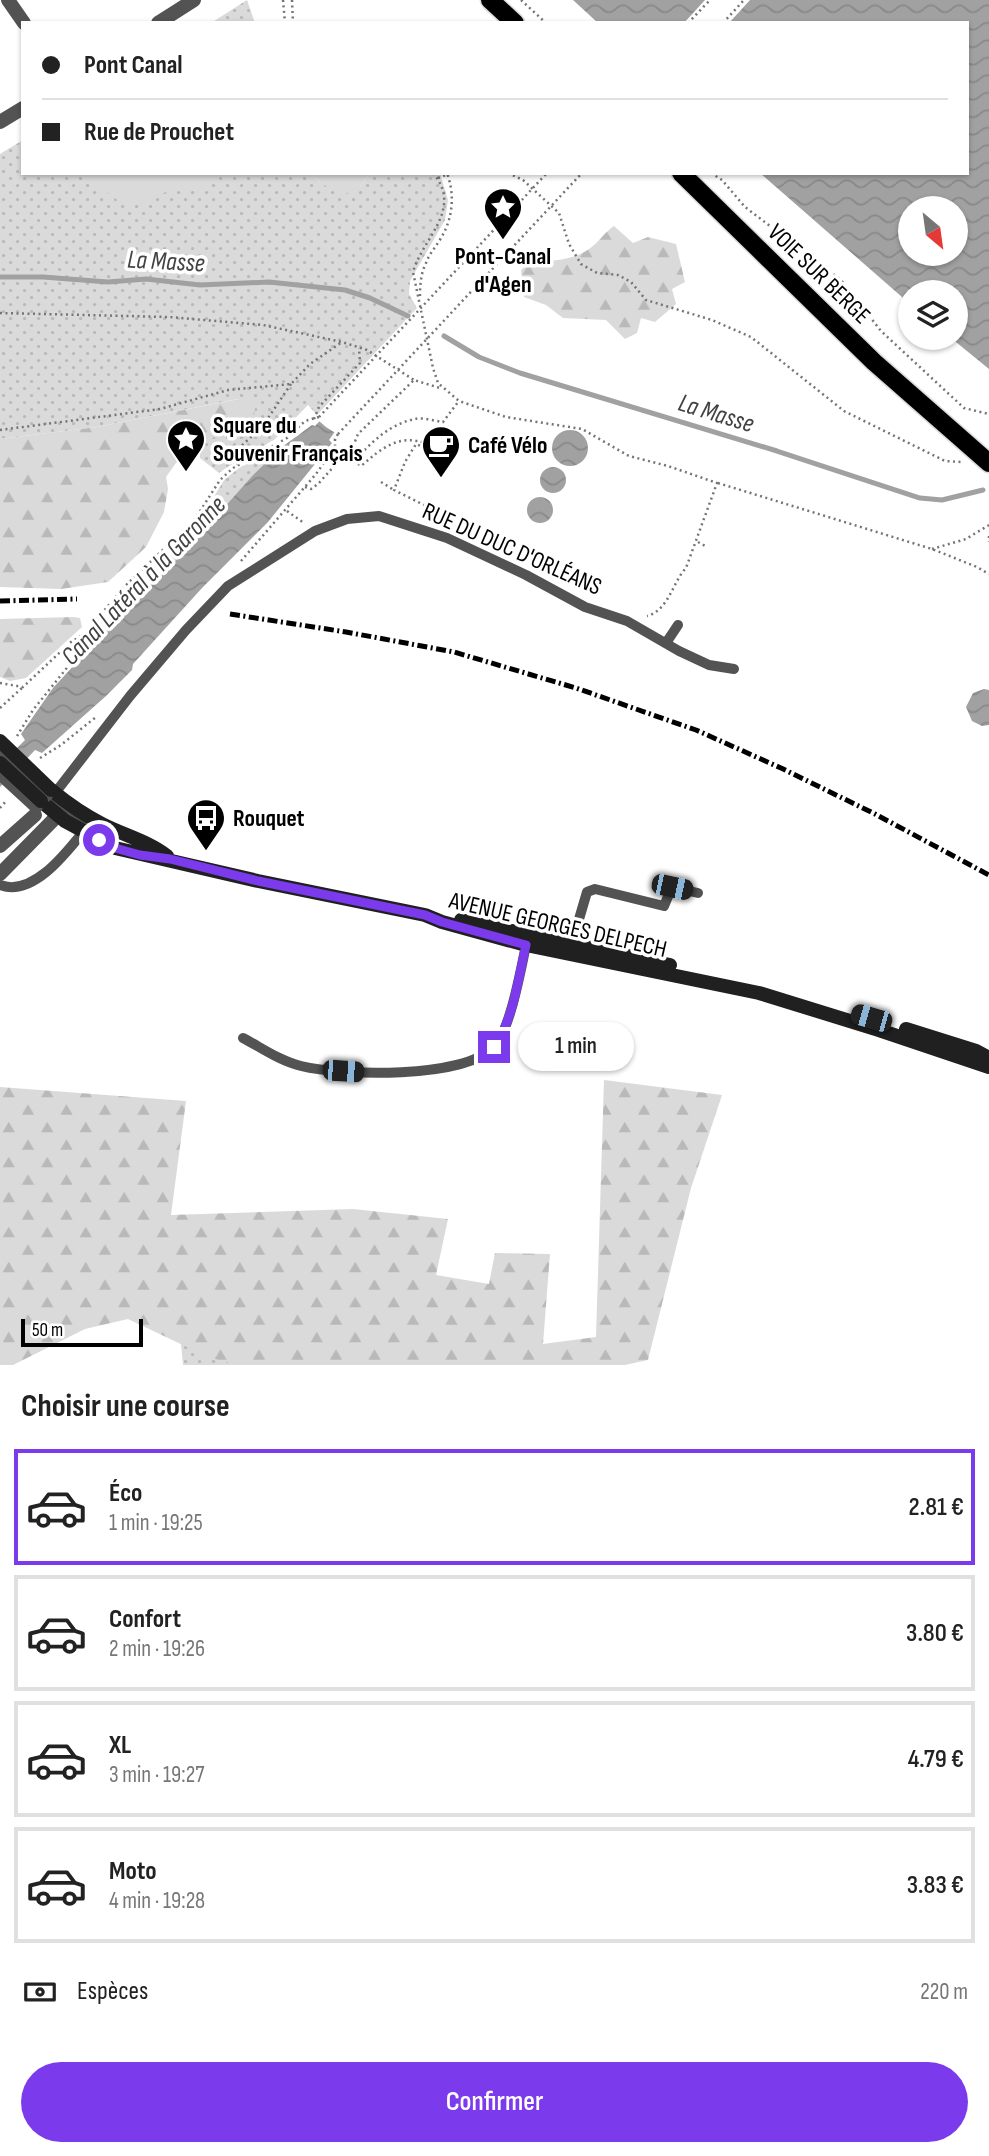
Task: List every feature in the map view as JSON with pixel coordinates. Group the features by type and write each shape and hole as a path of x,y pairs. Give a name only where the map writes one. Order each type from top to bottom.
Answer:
{"main road":[{"path":"490,0 513,21"},
{"name":"VOIE SUR BERGE","path":"683,175 874,362 989,463"},
{"path":"7,742 45,802"},
{"path":"0,763 45,802 72,807 103,825 149,845 170,859"},
{"name":"AVENUE GEORGES DELPECH","path":"45,802 58,815 86,828 115,848 425,915 442,922 760,993 989,1067"},
{"path":"527,939 572,943 747,982 871,1018 976,1051 989,1058"}],"street":[{"path":"8,0 23,21"},
{"path":"161,21 194,0"},
{"path":"0,122 21,108"},
{"path":"0,753 45,802"},
{"path":"0,773 45,802"},
{"path":"0,846 45,802"},
{"path":"0,874 58,815"},
{"path":"86,828 130,843 149,845"}],"lane":[{"name":"RUE DU DUC D'ORLÉANS","path":"45,802 130,696 216,597 238,579 315,531 347,519 379,516 447,538 526,575 585,607 627,621 709,665 734,669"},
{"path":"666,643 678,625"},
{"path":"0,885 14,887 37,879 54,865 86,828"},
{"path":"572,943 587,892 595,889 664,906 672,887 698,893"},
{"path":"243,1038 282,1059 316,1069 391,1073 466,1063 480,1058 494,1047 503,1033 527,939"}],"path":[{"path":"283,0 285,21"},
{"path":"292,0 293,21"},
{"path":"521,0 544,21"},
{"path":"690,21 710,0"},
{"path":"725,21 744,0"},
{"path":"435,175 445,201 443,211 412,272 438,383 459,401 506,417 582,429 629,456 932,549 977,567 989,575"},
{"path":"437,178 446,175"},
{"path":"420,299 421,279 426,261 443,236 453,205 449,175"},
{"path":"512,175 523,180 559,213 569,244 581,264 597,273 618,275 631,282 646,300 712,320 751,337 844,411 945,461 965,464"},
{"path":"7,742 70,664 86,633 121,590 195,519 220,480 238,465 286,438 305,421 319,417 545,175"},
{"path":"414,380 358,434 354,444 318,484 311,489 304,487 335,447 338,435 580,175"},
{"path":"714,175 722,180 745,208 841,281 881,331 964,408 989,414"},
{"path":"0,313 169,317 263,326 359,347 414,380 443,389"},
{"path":"238,465 238,449 262,427 291,384 310,364 342,342"},
{"path":"314,419 319,407 360,363 359,347"},
{"path":"0,430 160,409 228,390 291,384"},
{"path":"354,461 373,440 387,430 415,419 443,422 459,401"},
{"path":"340,460 354,461 361,466 401,439 428,444 426,448 416,444 405,462 394,490"},
{"path":"381,482 451,522 447,538"},
{"path":"627,621 655,614 669,598 697,542 717,482"},
{"path":"287,511 308,525"},
{"path":"932,549 966,539 989,525"},
{"path":"989,536 989,542"},
{"path":"697,542 707,547"},
{"path":"0,708 71,642 86,633"},
{"path":"0,683 23,687"},
{"path":"33,759 51,752 100,713"}],"green space":[{"path":"247,0 254,21 214,21"},
{"path":"21,141 21,175 312,175 321,183 360,187 369,175 441,175 448,200 445,220 410,281 409,294 417,308 317,415 308,405 274,440 219,473 200,458 200,452 188,446 253,423 238,399 97,427 0,439 0,154"},
{"path":"75,175 219,175 217,182 197,190 172,188 151,201 126,206 89,180"},
{"path":"312,175 369,175 360,187 341,196"},
{"path":"614,226 633,243 648,237 676,244 685,282 672,289 676,304 655,322 641,318 637,333 625,339 606,320 563,318 546,305 524,297 521,270 530,262 564,259 580,254"},
{"path":"239,399 256,402 253,423 188,446 166,477 168,489 164,512 146,547 108,582 61,589 0,587 0,439 97,427"},
{"path":"282,447 80,659 76,656 133,584 200,520 224,480 239,468"},
{"path":"80,618 82,627 26,678 10,681 0,677 0,619"},
{"path":"604,1080 722,1095 691,1188 648,1360 625,1365 237,1365 208,1357 128,1319 85,1329 13,1365 0,1365 0,1087 186,1101 171,1215 353,1209 448,1219 436,1275 489,1284 495,1253 550,1254 543,1344 596,1337"},
{"path":"181,1344 247,1365 183,1365"}],"water":[{"path":"573,0 989,0 989,369 966,350 968,350 968,280 898,280 898,294 762,175 969,175 969,21 596,21"},
{"path":"550,175 334,433 329,440 332,443 268,522 202,588 133,664 132,670 106,696 42,753 35,750 0,787 0,765 25,740 21,734 53,688 188,548 253,475 282,447 312,425 315,426"},
{"path":"570,430 582,436 588,448 582,460 570,466 558,460 552,448 558,436"},
{"path":"553,467 562,471 566,480 562,489 553,493 544,489 540,480 544,471"},
{"path":"540,497 549,501 553,510 549,519 540,523 531,519 527,510 531,501"},
{"path":"989,690 989,725 982,726 972,721 966,707 973,693"}],"pier":[{"path":"705,0 750,0 731,21 686,21"},
{"name":"Pont-Canal d'Agen","path":"545,175 578,175 337,434 319,421 319,417"}],"waterway":[{"name":"La Masse","path":"0,277 108,282 146,279 200,285 269,282 345,290 370,298 408,316"},
{"name":"La Masse","path":"444,336 479,357 520,373 777,451 920,498 942,500 983,490"}],"railway":[{"path":"0,601 77,599"},
{"path":"230,614 454,652 576,688 696,730 781,768 989,875"}],"place":[{"name":"Pont-Canal d'Agen","path":"503,241"},
{"name":"Square du Souvenir Français","path":"186,473"},
{"name":"Café Vélo","path":"441,479"},
{"name":"Rouquet","path":"206,852"}],"route":[{"path":"99,840 140,855 170,859 258,881 425,915 526,945 509,1014 503,1033 494,1047"}],"water label":[{"name":"Canal Latéral à la Garonne","path":"144,581"}]}
